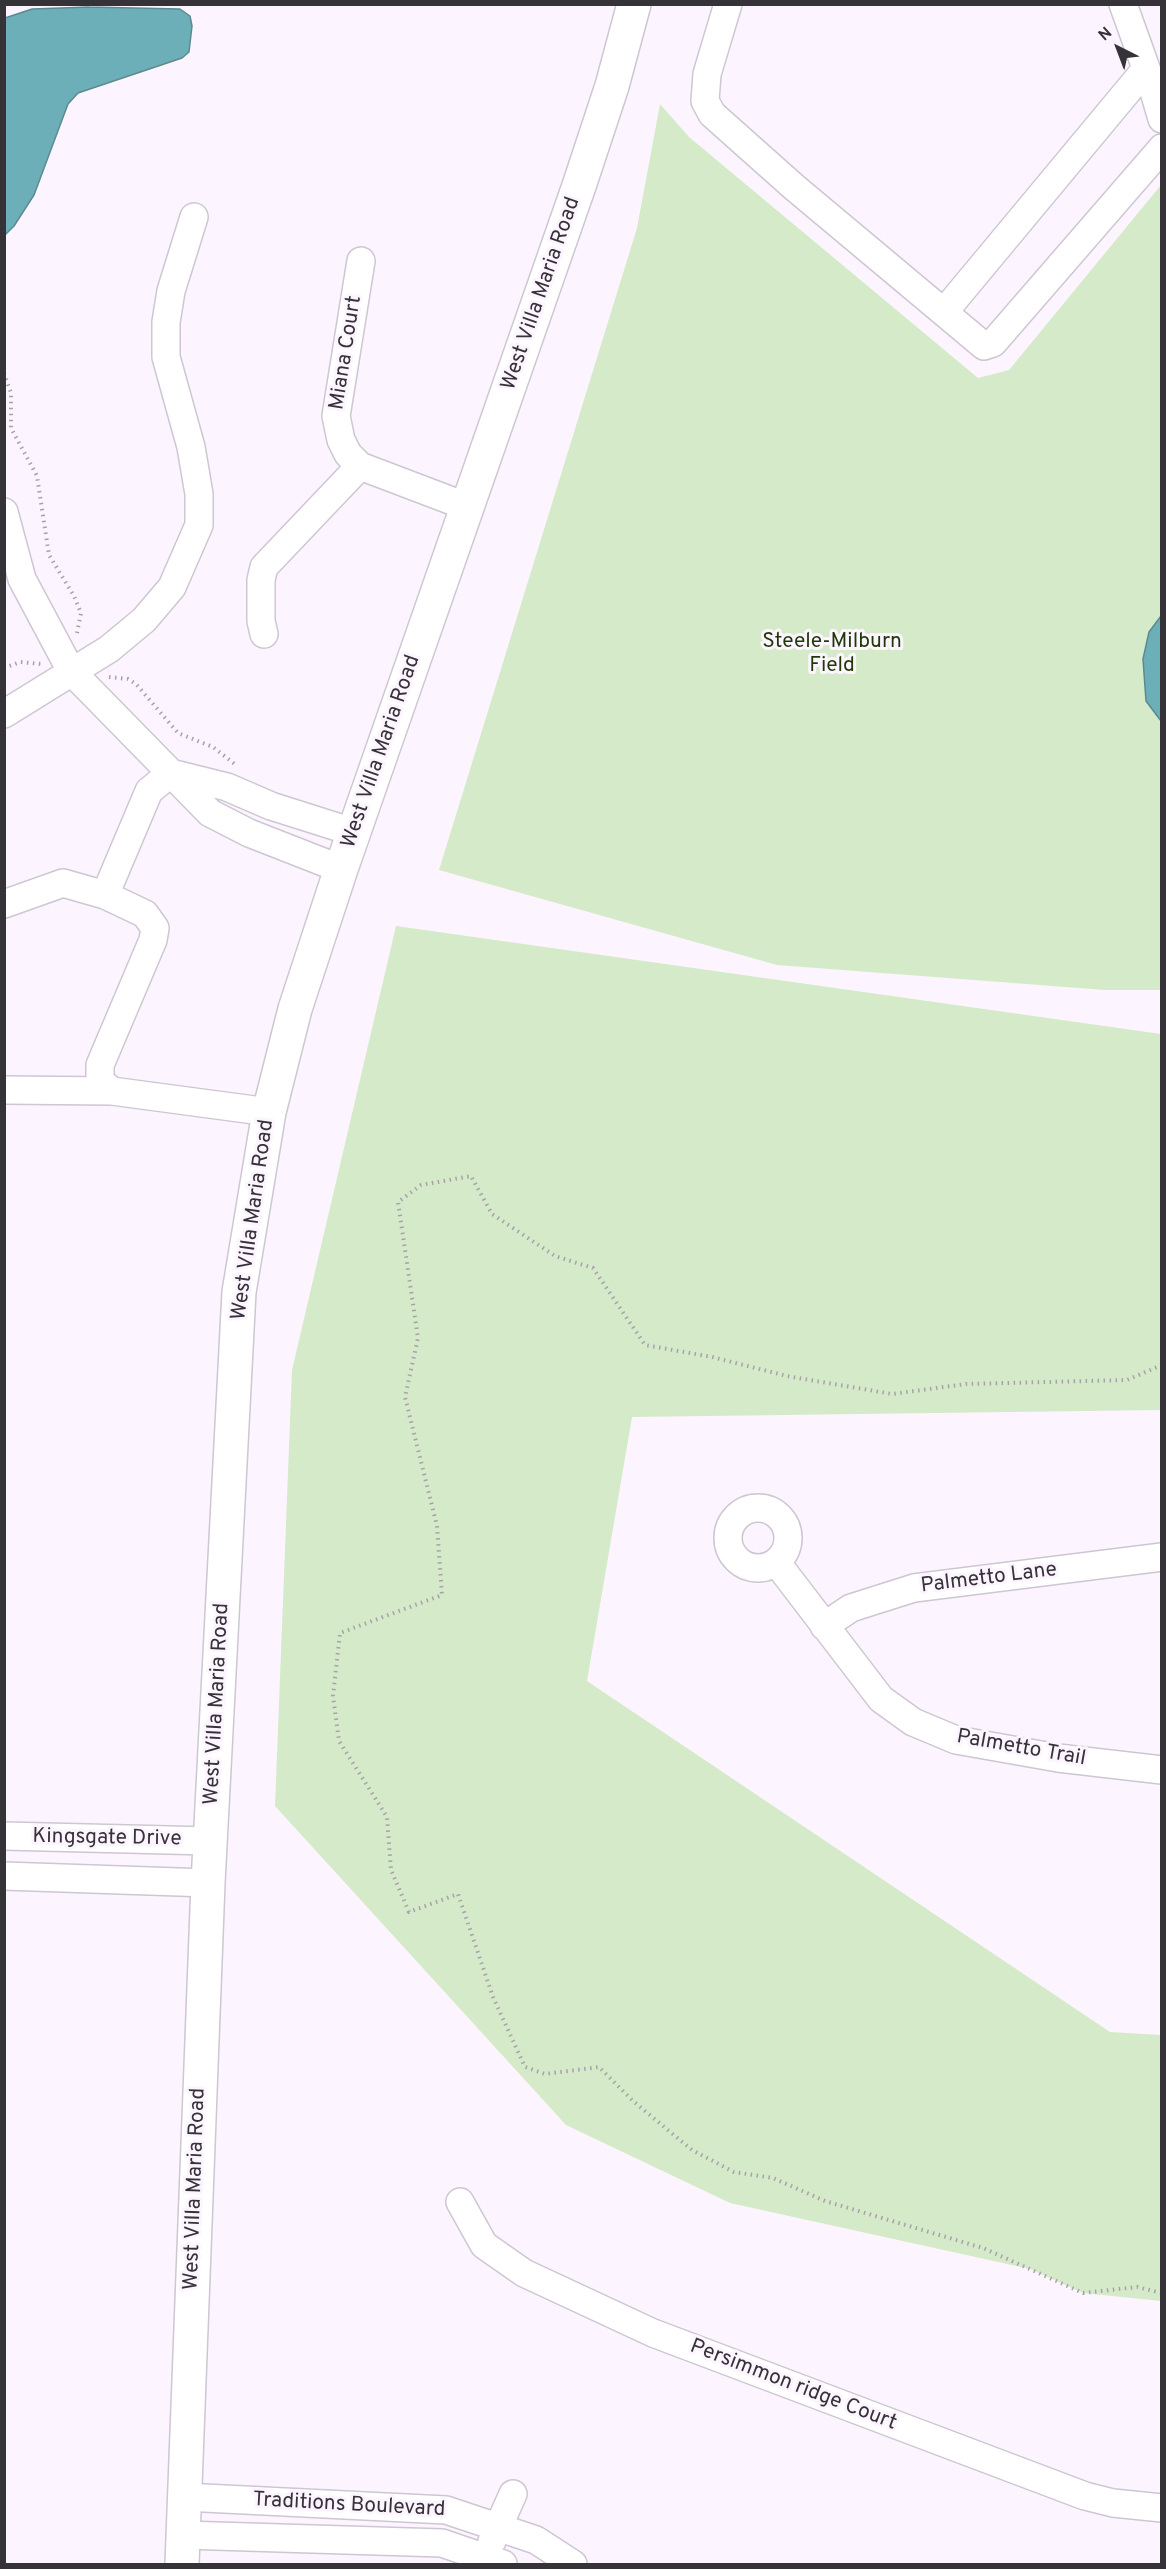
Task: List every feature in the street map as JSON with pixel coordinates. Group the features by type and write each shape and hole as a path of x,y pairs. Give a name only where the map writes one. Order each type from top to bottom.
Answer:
{"main road":[{"name":"West Villa Maria Road","path":"182,2550 208,1883 239,1292 269,1112 295,1009 353,832 580,183 612,86 634,4"}],"street":[{"path":"728,4 707,74 705,101 712,114 794,187 984,346 993,343 1161,148"},
{"path":"1123,4 1161,119"},
{"path":"944,312 1146,69"},
{"path":"4,714 109,648 144,620 172,587 199,525 200,494 191,447 166,357 166,322 171,291 194,217"},
{"name":"Miana Court","path":"360,466 348,454 341,440 336,417 362,261"},
{"path":"264,634 261,621 261,580 264,567 360,466 468,507"},
{"path":"4,512 22,579 80,665 171,773 210,813 249,833 341,869"},
{"path":"171,773 227,787 271,806 353,832"},
{"path":"105,895 149,791 171,773"},
{"path":"4,904 63,883 105,895 145,914 155,928 153,940 100,1065 100,1081 112,1091"},
{"path":"4,1090 112,1091 269,1112"},
{"name":"Palmetto Lane","path":"824,1626 851,1608 914,1588 1161,1557"},
{"name":"Palmetto Trail","path":"777,1563 881,1700 913,1722 956,1740 1058,1758 1161,1770"},
{"name":"Kingsgate Drive","path":"4,1836 210,1841"},
{"name":"Kingsgate Drive","path":"4,1876 208,1883"},
{"name":"Persimmon ridge Court","path":"459,2202 484,2245 524,2273 653,2333 1085,2496 1113,2503 1161,2508"},
{"path":"490,2562 498,2527 513,2494"},
{"name":"Traditions Boulevard","path":"184,2497 446,2510 536,2540 573,2565"},
{"name":"Traditions Boulevard","path":"182,2550 442,2543 490,2562"}],"path":[{"path":"4,373 11,393 11,428 37,476 49,555 74,596 81,613 76,641 80,665 102,676 128,679 136,684 178,733 213,747 240,768"},
{"path":"1161,1365 1127,1380 966,1384 892,1394 787,1376 712,1357 645,1346 593,1268 555,1256 492,1214 471,1176 421,1185 398,1202 418,1338 405,1397 437,1526 442,1595 340,1633 333,1696 339,1741 387,1817 391,1870 410,1912 458,1894 493,1997 525,2067 545,2074 599,2067 633,2101 692,2150 734,2172 773,2178 825,2201 983,2248 1083,2293 1137,2287 1161,2293"}],"green space":[{"name":"Steele-Milburn Field","path":"660,104 689,137 978,378 1009,370 1161,185 1161,990 1105,990 777,965 439,870 637,228"},
{"path":"396,926 1161,1034 1161,1410 632,1417 587,1681 1110,2032 1161,2035 1161,2301 1083,2293 1030,2269 730,2203 566,2125 275,1806 292,1370"}],"water":[{"path":"89,7 180,9 190,16 192,26 189,52 182,58 78,93 68,104 34,195 14,226 5,235 5,18 32,9"},
{"path":"1161,616 1161,721 1146,701 1143,659 1149,632"}]}
